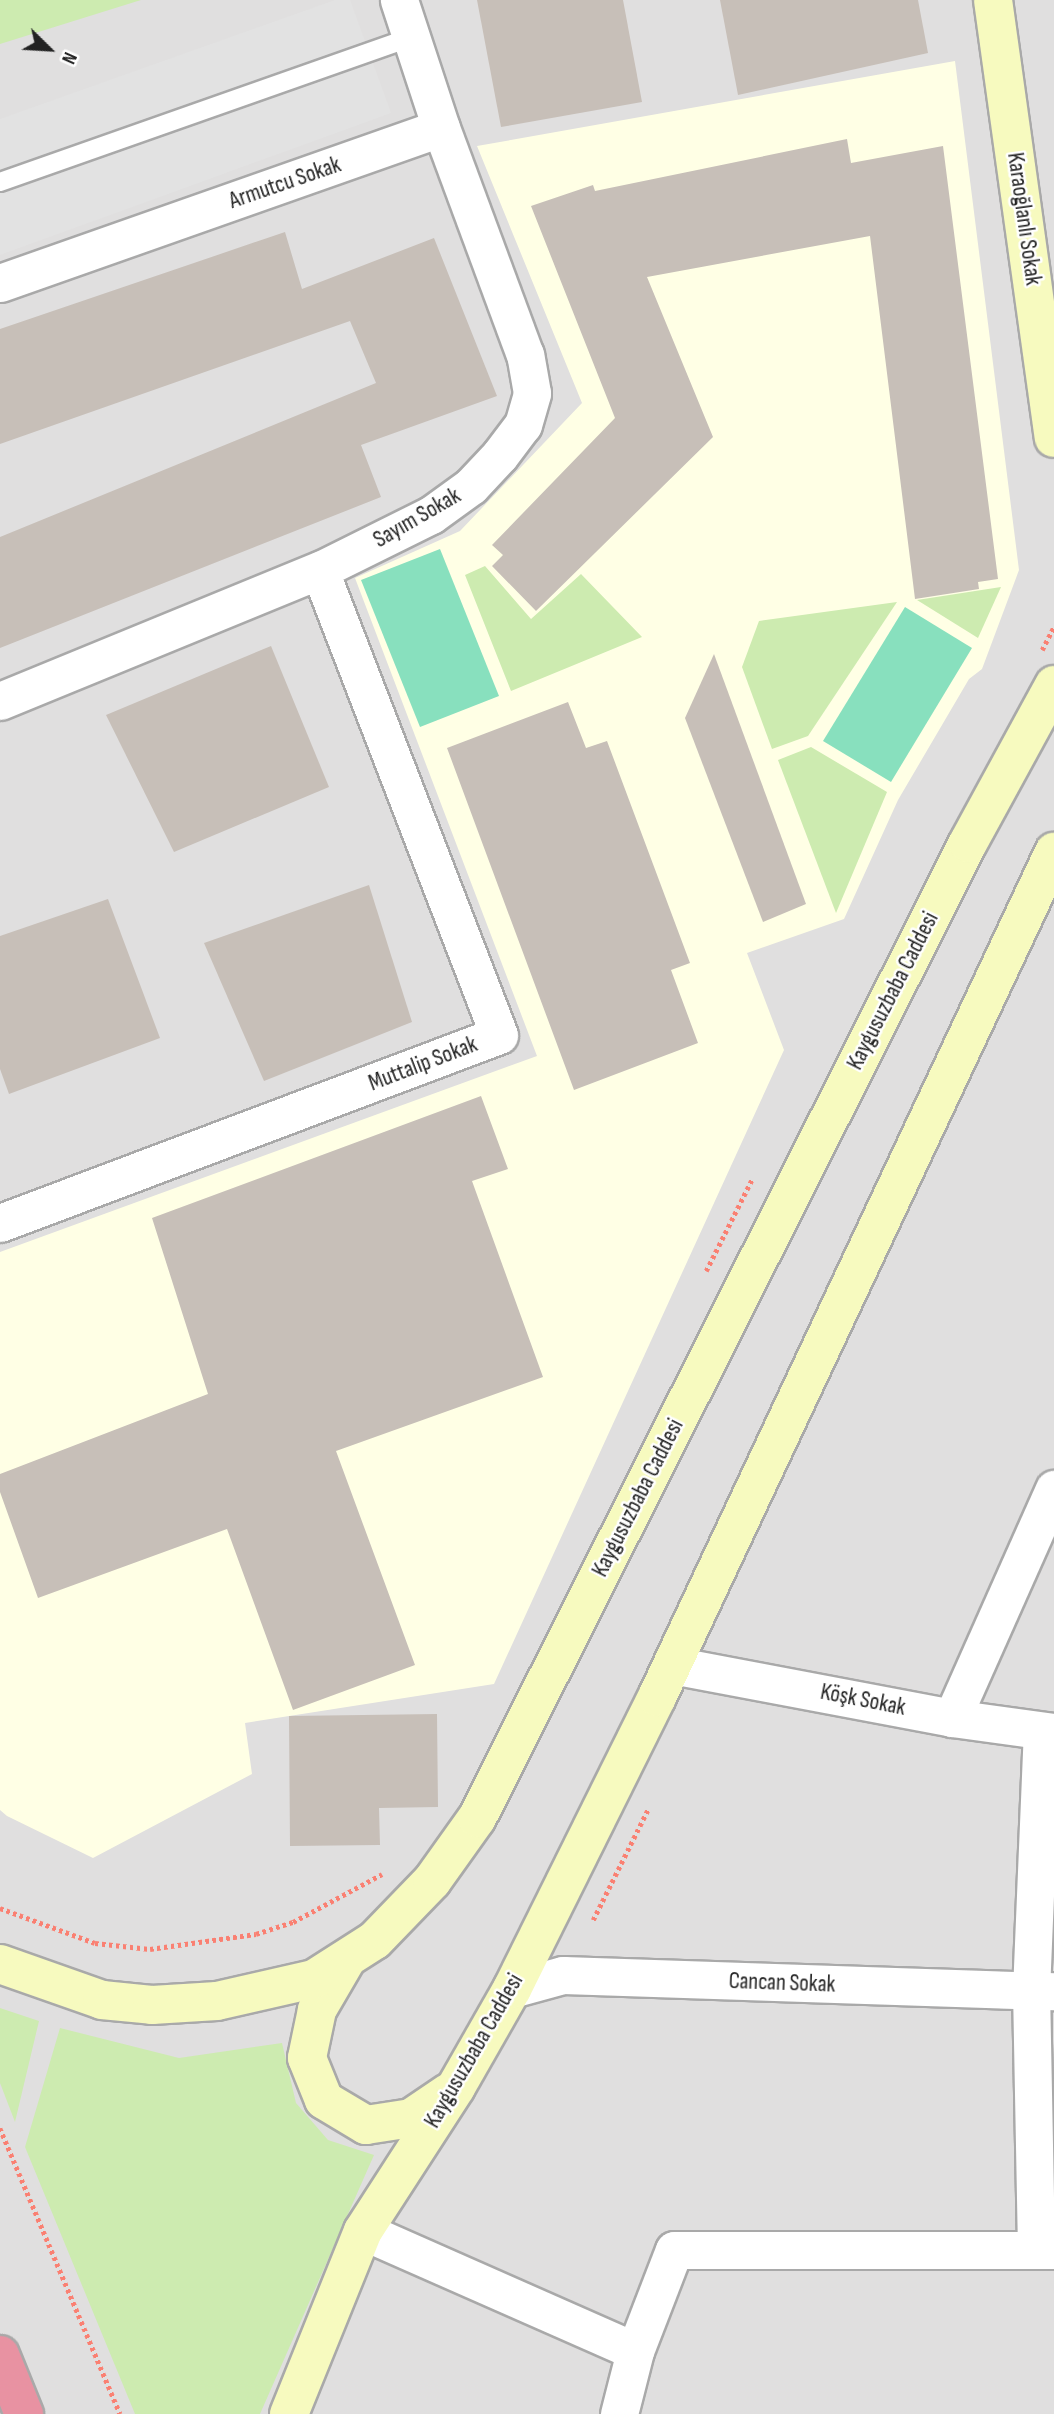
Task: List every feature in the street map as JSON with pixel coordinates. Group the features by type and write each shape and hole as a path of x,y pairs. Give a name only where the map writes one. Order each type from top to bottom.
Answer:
{"highway":[{"path":"0,2355 24,2414"}],"main road":[{"name":"Karaoğlanlı Sokak","path":"993,0 1054,438"},
{"name":"Kaygusuzbaba Caddesi","path":"0,1965 102,2000 152,2005 217,2001 314,1979 375,1940 432,1881 477,1818 968,843 1045,673"},
{"name":"Kaygusuzbaba Caddesi","path":"289,2414 363,2231 456,2087 512,1989 672,1665 1054,852"},
{"path":"348,1957 317,2010 307,2058 324,2100 366,2125 411,2118 456,2087"}],"street":[{"path":"399,0 408,38 441,128"},
{"name":"Armutcu Sokak","path":"0,282 441,128"},
{"name":"Sayım Sokak","path":"0,701 320,570 431,515 471,486 523,425 532,393 525,355 441,128"},
{"name":"Muttalip Sokak","path":"0,1223 499,1035 320,570"},
{"path":"952,1718 1054,1489"},
{"name":"Köşk Sokak","path":"672,1665 952,1718 1048,1732"},
{"path":"619,2414 635,2351 674,2250 1045,2250 1042,1991 1048,1732"},
{"name":"Cancan Sokak","path":"512,1989 563,1975 1042,1991"},
{"path":"363,2231 635,2351"}],"lane":[{"path":"0,182 408,38"}],"path":[{"path":"1045,673 1054,626"},
{"path":"701,1280 756,1171"},
{"path":"0,1908 96,1944 150,1949 204,1944 293,1922 388,1870"},
{"path":"0,2128 120,2414"}],"shaded area":[{"path":"0,0 1054,0 1054,2414 0,2414"},
{"path":"335,0 350,0 391,113 0,255 0,119"},
{"path":"955,61 1019,570 982,669 969,679 898,800 844,919 747,953 784,1050 494,1684 245,1723 252,1774 93,1858 7,1816 0,1810 0,1252 537,1056 355,578 460,531 582,403 477,146"}],"green space":[{"path":"0,0 141,0 0,44"},
{"path":"440,549 499,696 420,727 361,580"},
{"path":"485,566 531,619 581,574 642,637 511,691 465,575"},
{"path":"1001,587 978,638 917,600"},
{"path":"897,602 808,736 772,749 742,667 759,621"},
{"path":"905,607 972,648 891,782 823,741"},
{"path":"811,747 887,792 836,913 778,760"},
{"path":"0,2008 39,2021 15,2122 0,2083"},
{"path":"60,2028 179,2058 282,2043 296,2103 328,2140 374,2155 260,2414 135,2414 25,2147"}],"building":[{"path":"477,0 623,0 642,102 501,127"},
{"path":"720,0 918,0 928,53 738,95"},
{"path":"847,139 851,163 943,146 998,579 978,582 979,589 915,599 870,236 647,277 713,437 536,611 492,566 503,555 492,545 615,418 531,206 593,185 595,191"},
{"path":"285,232 302,289 434,238 497,396 361,445 381,497 0,648 0,537 376,383 350,321 0,444 0,329"},
{"path":"271,646 329,787 174,852 106,715"},
{"path":"714,654 806,904 763,922 685,718"},
{"path":"568,702 586,748 607,741 690,963 671,970 698,1043 574,1090 447,748"},
{"path":"369,885 412,1022 264,1081 204,943"},
{"path":"108,899 160,1038 9,1094 0,1069 0,936"},
{"path":"481,1096 508,1169 472,1181 543,1377 336,1451 415,1665 293,1710 227,1529 38,1598 0,1492 0,1474 208,1394 152,1218"},
{"path":"437,1714 438,1807 379,1808 380,1845 290,1846 289,1716"}]}
